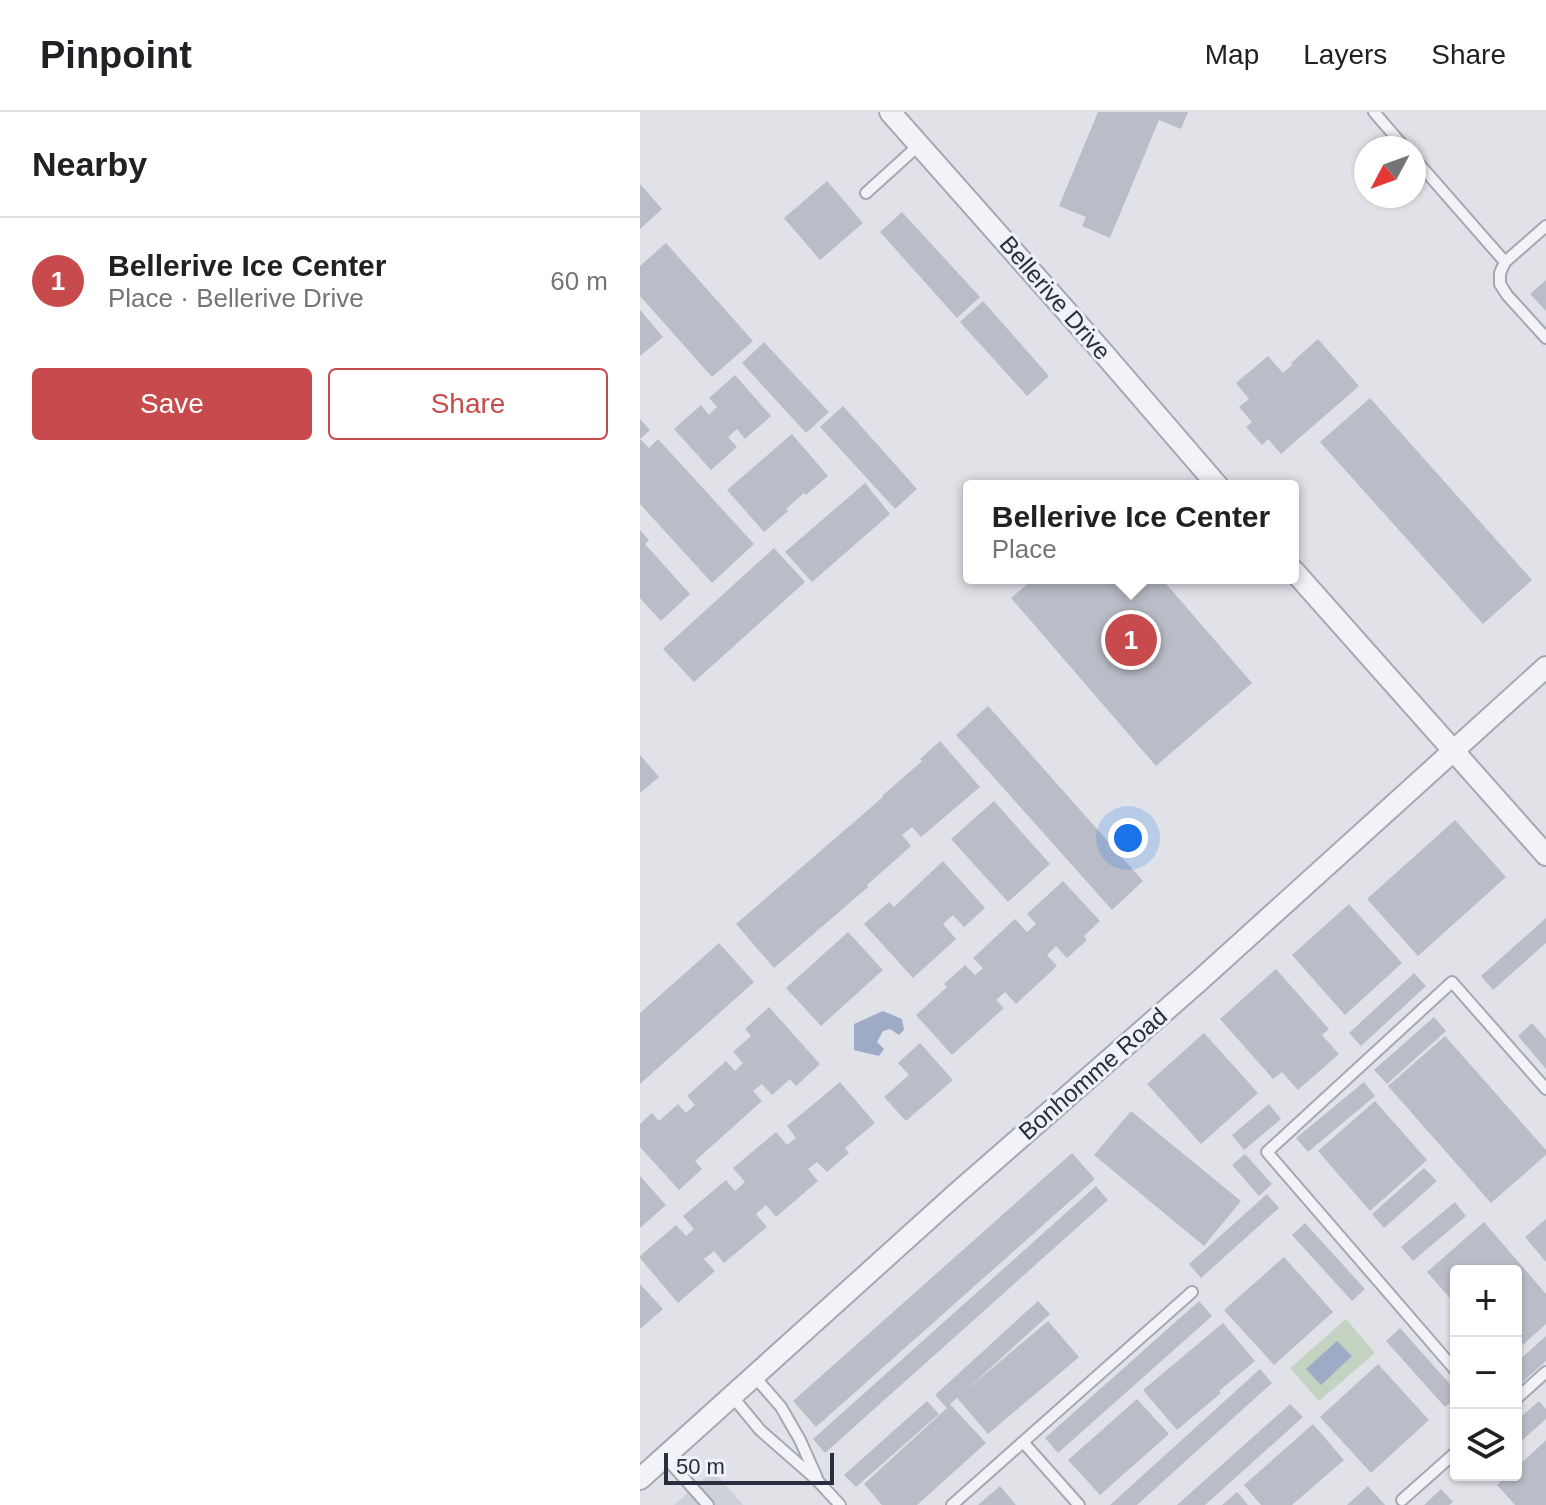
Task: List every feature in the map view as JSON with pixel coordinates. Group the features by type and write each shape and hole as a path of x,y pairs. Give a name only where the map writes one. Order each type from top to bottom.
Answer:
{"street":[{"name":"Bellerive Drive","path":"890,112 1213,480"},
{"path":"1299,577 1546,855"},
{"name":"Bonhomme Road","path":"640,1479 1546,667"}],"lane":[{"path":"1374,112 1395,136"},
{"path":"866,193 919,145"},
{"path":"1426,172 1505,262"},
{"path":"1546,226 1505,262 1500,273 1500,284 1507,295 1546,338"},
{"path":"1450,1364 1267,1152 1452,982 1546,1089"},
{"path":"952,1505 1192,1292"},
{"path":"1522,1394 1546,1372"},
{"path":"754,1376 781,1407 800,1440 817,1480"},
{"path":"732,1396 760,1430 817,1480 840,1505"},
{"path":"1023,1442 1079,1505"},
{"path":"665,1457 708,1505"},
{"path":"1402,1500 1450,1457"}],"shaded area":[{"path":"713,1471 743,1505 674,1505"}],"green space":[{"path":"1346,1319 1375,1353 1319,1401 1290,1368"}],"water":[{"path":"883,1011 902,1019 904,1030 899,1035 890,1029 883,1031 877,1042 884,1049 879,1056 854,1050 854,1024"},
{"path":"1337,1341 1352,1356 1321,1385 1306,1369"}],"building":[{"path":"1098,112 1188,112 1181,129 1159,120 1110,238 1082,226 1086,217 1059,206"},
{"path":"827,181 863,223 820,260 784,218"},
{"path":"640,184 662,209 640,229"},
{"path":"902,212 980,297 957,318 880,232"},
{"path":"666,243 753,341 712,377 640,296 640,266"},
{"path":"1546,280 1546,311 1530,294"},
{"path":"983,301 1049,376 1027,396 960,322"},
{"path":"640,310 663,337 640,356"},
{"path":"1318,339 1359,386 1281,454 1268,439 1262,445 1246,427 1252,422 1239,407 1249,399 1236,383 1268,356 1283,373"},
{"path":"764,342 829,412 806,433 742,363"},
{"path":"735,375 771,416 745,439 737,429 728,437 737,447 711,470 674,429 701,405 709,415 717,407 709,398"},
{"path":"1370,398 1532,580 1483,624 1320,442"},
{"path":"843,406 917,489 895,509 820,427"},
{"path":"640,419 650,430 640,439"},
{"path":"792,434 828,476 806,495 804,493 764,532 727,490"},
{"path":"640,439 649,448 658,439 754,544 712,583 640,504"},
{"path":"865,483 890,514 812,582 785,552"},
{"path":"640,530 649,540 645,544 690,594 661,621 640,598"},
{"path":"774,548 805,582 694,682 663,649"},
{"path":"1027,584 1166,584 1252,683 1156,766 1011,598"},
{"path":"988,706 1143,881 1112,910 956,735"},
{"path":"940,741 980,787 921,837 912,827 902,835 911,846 774,968 736,924 883,797"},
{"path":"640,755 659,777 640,793"},
{"path":"994,801 1050,864 1008,902 951,839"},
{"path":"1455,820 1506,877 1418,956 1367,899"},
{"path":"943,861 985,908 964,927 953,915 943,924 956,939 913,978 864,924 889,902 894,907"},
{"path":"1063,881 1100,921 1084,936 1087,940 1067,958 1056,946 1047,955 1057,966 1016,1004 1005,992 996,1000 1004,1008 952,1055 916,1015 947,987 944,984 965,965 975,975 983,968 973,958 1015,919 1027,932 1036,924 1027,914"},
{"path":"1349,904 1402,963 1345,1015 1292,955"},
{"path":"1546,918 1546,943 1493,990 1481,976"},
{"path":"848,932 883,970 821,1026 786,988"},
{"path":"719,943 754,982 640,1084 640,1013"},
{"path":"1276,969 1329,1029 1322,1035 1339,1054 1298,1090 1282,1072 1273,1079 1220,1019"},
{"path":"1414,973 1426,986 1361,1046 1349,1033"},
{"path":"769,1007 820,1064 796,1086 790,1079 772,1095 762,1084 753,1091 762,1101 695,1161 702,1169 679,1190 640,1147 640,1124 652,1113 659,1121 678,1104 686,1113 695,1105 687,1096 726,1061 735,1071 743,1063 733,1052 751,1036 745,1029"},
{"path":"1434,1017 1446,1031 1387,1084 1374,1070"},
{"path":"1532,1023 1546,1039 1546,1069 1518,1036"},
{"path":"1204,1033 1258,1093 1201,1144 1147,1084"},
{"path":"1445,1036 1546,1150 1546,1155 1491,1203 1388,1086"},
{"path":"920,1043 953,1080 906,1121 884,1097 909,1075 898,1063"},
{"path":"840,1082 875,1123 845,1148 849,1153 827,1172 817,1162 808,1169 818,1181 776,1217 766,1205 756,1214 767,1227 724,1263 714,1251 704,1259 715,1271 678,1303 640,1256 676,1225 686,1236 694,1229 683,1216 726,1180 735,1191 745,1182 733,1168 776,1132 787,1145 796,1138 787,1126"},
{"path":"1364,1082 1375,1096 1308,1152 1296,1138"},
{"path":"1375,1101 1427,1160 1370,1211 1318,1151"},
{"path":"1269,1104 1281,1119 1244,1150 1232,1135"},
{"path":"1131,1111 1241,1201 1204,1246 1094,1155"},
{"path":"1072,1153 1095,1179 816,1427 793,1401"},
{"path":"1245,1154 1272,1184 1259,1196 1232,1165"},
{"path":"1424,1168 1437,1181 1384,1228 1372,1214"},
{"path":"640,1176 666,1205 640,1228"},
{"path":"1096,1186 1108,1200 825,1453 813,1439"},
{"path":"1267,1194 1279,1208 1201,1278 1189,1264"},
{"path":"1455,1202 1466,1216 1413,1261 1401,1247"},
{"path":"1546,1219 1546,1262 1525,1237"},
{"path":"1484,1222 1521,1265 1450,1265 1450,1298 1427,1272"},
{"path":"1305,1223 1365,1289 1352,1301 1292,1235"},
{"path":"1284,1257 1333,1312 1274,1365 1224,1310"},
{"path":"1522,1266 1546,1294 1546,1324 1522,1346"},
{"path":"640,1284 663,1309 640,1329"},
{"path":"1038,1301 1050,1314 965,1391 1048,1321 1079,1357 988,1434 957,1398 950,1404 986,1443 917,1505 882,1505 864,1484 947,1408 935,1395"},
{"path":"1199,1301 1212,1316 1058,1453 1045,1438"},
{"path":"1223,1323 1255,1361 1177,1430 1143,1390"},
{"path":"1400,1328 1450,1384 1450,1403 1445,1407 1386,1341"},
{"path":"1546,1336 1546,1361 1522,1383 1522,1358"},
{"path":"1378,1364 1429,1420 1371,1473 1320,1417"},
{"path":"1260,1369 1272,1383 1137,1505 1110,1505"},
{"path":"1137,1399 1169,1434 1100,1495 1068,1460"},
{"path":"927,1401 939,1414 856,1487 844,1475"},
{"path":"1539,1401 1546,1409 1546,1419 1522,1441 1522,1416"},
{"path":"1290,1404 1303,1417 1205,1505 1177,1505"},
{"path":"1313,1424 1344,1460 1292,1505 1261,1505 1244,1485"},
{"path":"1546,1440 1546,1505 1515,1505 1497,1485 1501,1481 1522,1481 1522,1462"},
{"path":"1000,1486 1016,1505 978,1505"},
{"path":"1368,1486 1385,1505 1347,1505"},
{"path":"1441,1489 1453,1502 1449,1505 1424,1505"},
{"path":"1237,1492 1248,1505 1222,1505"}],"place":[{"name":"Bellerive Ice Center","path":"1131,640"}]}
